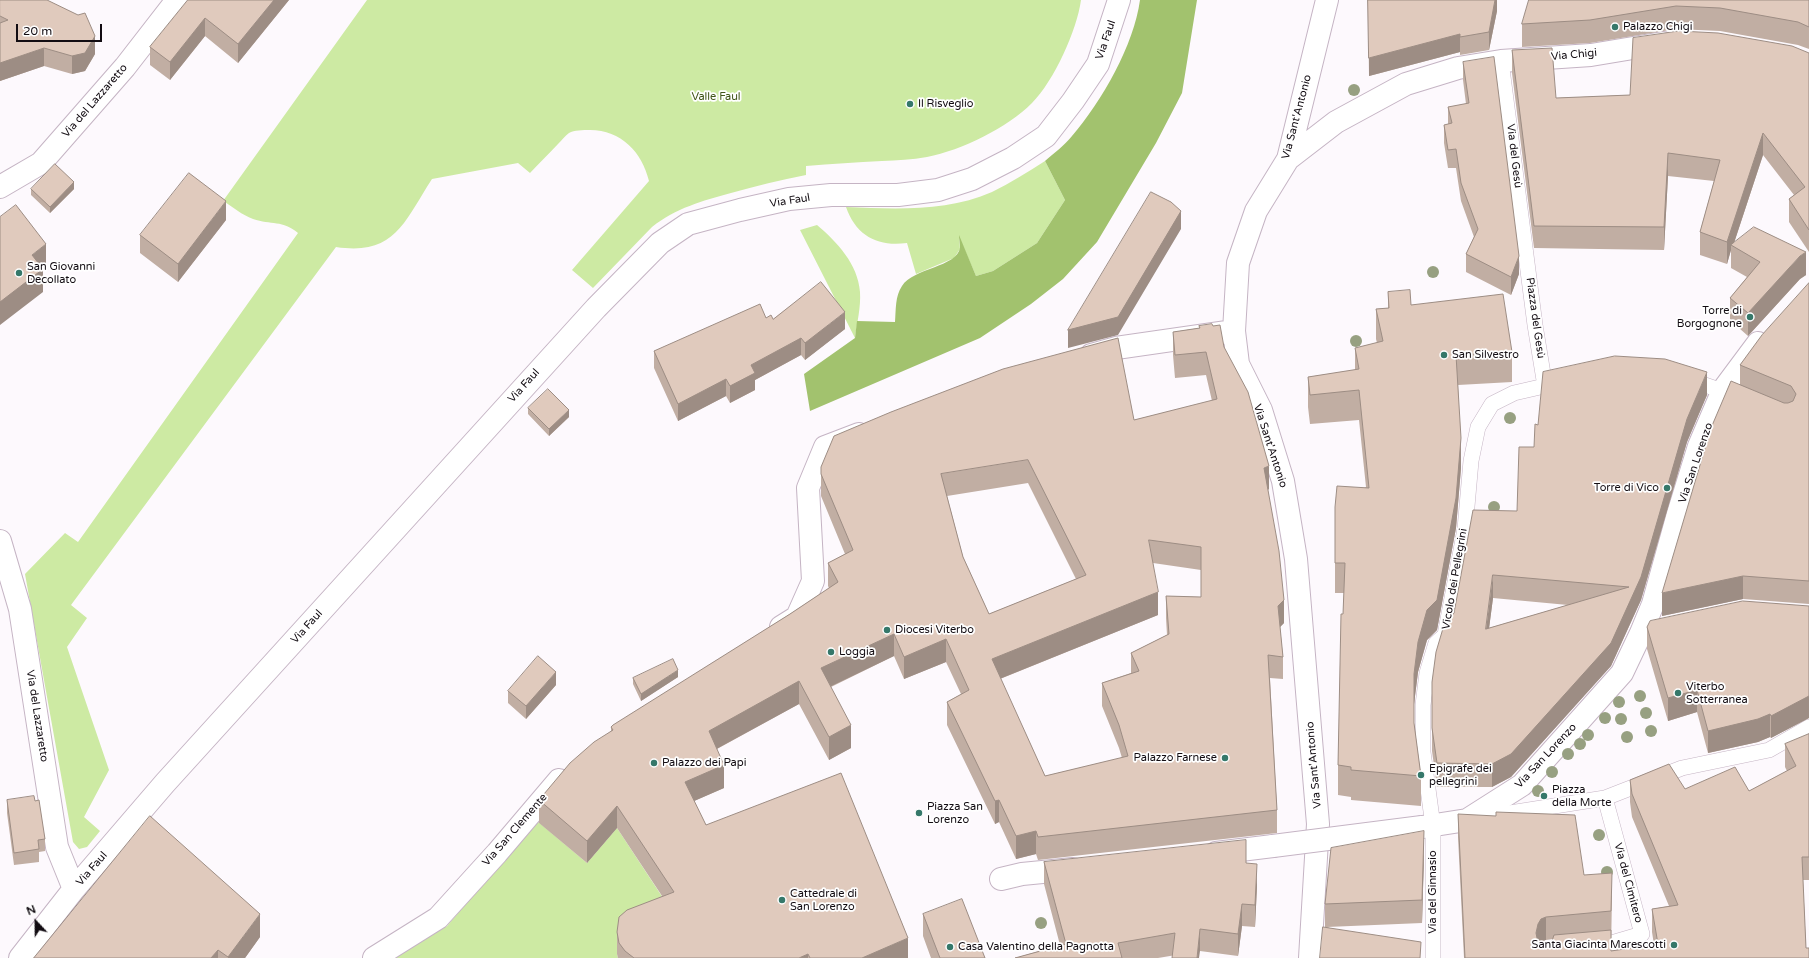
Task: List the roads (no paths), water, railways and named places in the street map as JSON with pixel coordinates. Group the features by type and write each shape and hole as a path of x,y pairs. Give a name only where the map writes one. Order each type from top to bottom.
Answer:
{"street":[{"name":"Via del Lazzaretto","path":"0,187 41,163 125,67 177,0"},
{"name":"Via Faul","path":"20,958 74,889 165,783 585,320 660,243 688,224 740,210 789,199 824,196 898,194 938,190 972,179 1000,165 1046,136 1073,101 1098,64 1119,0"},
{"name":"Via Sant'Antonio","path":"1310,958 1318,824 1296,559 1283,481 1261,410 1238,364 1234,331 1238,263 1256,211 1288,159 1327,0"},
{"name":"Via Chigi","path":"1288,159 1336,122 1406,84 1458,68 1501,61 1591,55 1628,48 1683,41"},
{"name":"Via San Lorenzo","path":"1195,855 1428,827 1467,820 1522,785 1622,673 1653,604 1699,446 1723,390 1752,350 1773,326"},
{"path":"1071,360 1116,348 1234,331"},
{"path":"766,637 797,617 813,582 808,488 825,447 876,426"},
{"name":"Via del Lazzaretto","path":"0,541 20,609 57,847 74,889"},
{"path":"1641,633 1665,628"},
{"name":"Via San Clemente","path":"374,958 438,918 497,853 561,777 572,767"},
{"path":"1001,879 1022,874 1090,867"}],"lane":[{"name":"Via del Gesù","path":"1501,61 1526,250"},
{"name":"Piazza del Gesù","path":"1526,250 1535,325 1545,386"},
{"path":"1674,375 1723,390 1744,399"},
{"path":"1545,386 1576,379"},
{"name":"Vicolo dei Pellegrini","path":"1428,827 1423,752 1423,705 1427,673 1436,643 1445,635 1465,529 1471,461 1478,427 1492,404 1514,393 1545,386"},
{"path":"1467,820 1605,798 1682,768 1770,750 1809,727"},
{"name":"Via del Cimitero","path":"1577,946 1608,944 1642,934 1605,798"},
{"name":"Via del Ginnasio","path":"1428,827 1434,958"}],"place":[{"name":"Palazzo Chigi","path":"1615,27"},
{"name":"Il Risveglio","path":"910,104"},
{"name":"San Giovanni Decollato","path":"19,273"},
{"name":"Torre di Borgognone","path":"1750,317"},
{"name":"San Silvestro","path":"1444,355"},
{"name":"Torre di Vico","path":"1667,488"},
{"name":"Diocesi Viterbo","path":"887,630"},
{"name":"Loggia","path":"831,652"},
{"name":"Viterbo Sotterranea","path":"1678,693"},
{"name":"Palazzo Farnese","path":"1225,758"},
{"name":"Palazzo dei Papi","path":"654,763"},
{"name":"Epigrafe dei pellegrini","path":"1421,775"},
{"name":"Piazza della Morte","path":"1544,796"},
{"name":"Piazza San Lorenzo","path":"919,813"},
{"name":"Cattedrale di San Lorenzo","path":"782,900"},
{"name":"Santa Giacinta Marescotti","path":"1674,945"},
{"name":"Casa Valentino della Pagnotta","path":"950,947"}],"park label":[{"name":"Valle Faul","path":"716,97"}]}
